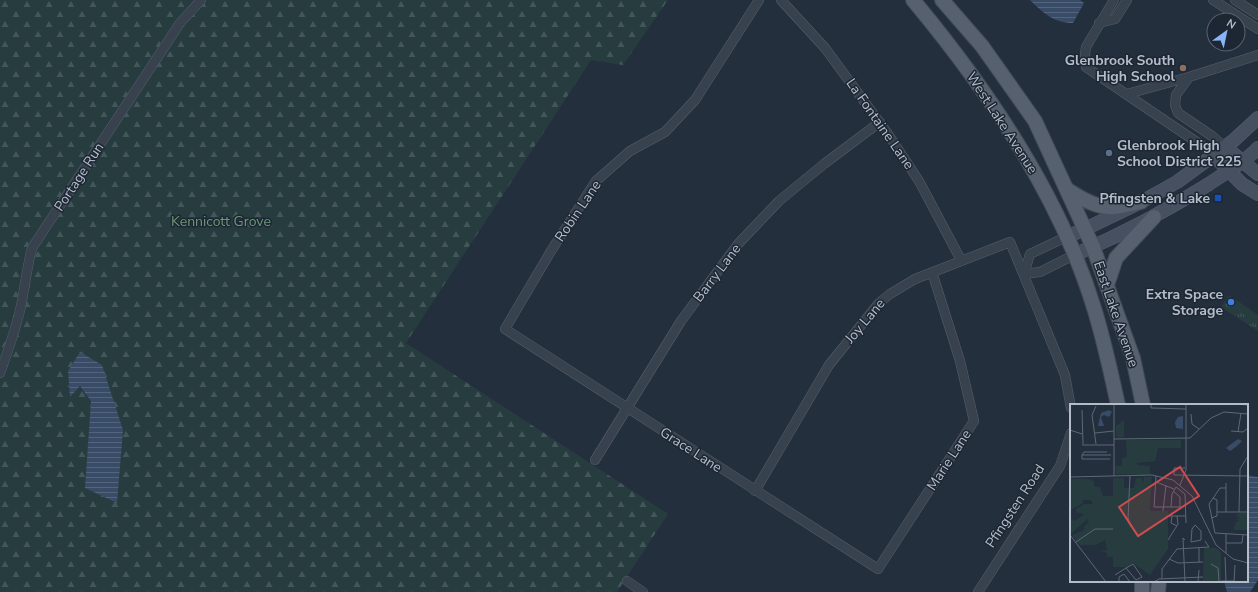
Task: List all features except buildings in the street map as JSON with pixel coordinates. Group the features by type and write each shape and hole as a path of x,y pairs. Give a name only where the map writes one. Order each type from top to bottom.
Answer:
{"main road":[{"name":"West Lake Avenue","path":"913,0 946,39 1005,124 1036,175 1060,220 1074,256"},
{"name":"West Lake Avenue","path":"942,0 982,46 1035,121 1093,247"},
{"path":"1066,237 1142,202 1177,182 1225,147 1258,118"},
{"path":"1225,147 1258,174"},
{"path":"1074,256 1154,217 1229,170 1258,148"},
{"path":"1213,155 1242,184 1258,194"},
{"path":"1068,190 1098,205 1112,208 1142,202"},
{"path":"1107,285 1116,258 1154,217"},
{"name":"East Lake Avenue","path":"1093,247 1133,358 1143,404"},
{"name":"East Lake Avenue","path":"1074,256 1094,308 1118,404"},
{"path":"1158,592 1159,582"}],"street":[{"name":"Portage Run","path":"0,373 21,306 26,270 32,248 180,23 201,0"},
{"name":"Robin Lane","path":"505,329 551,251 596,181 630,150 665,132 695,100 759,0"},
{"name":"La Fontaine Lane","path":"781,0 825,48 880,122 919,180 961,260"},
{"path":"1114,0 1086,47 1086,67 1204,147 1213,155"},
{"path":"1099,23 1115,19 1127,0"},
{"path":"1213,0 1258,29"},
{"path":"1235,0 1258,15"},
{"path":"1127,94 1189,77 1258,55"},
{"path":"1189,77 1176,95 1175,105 1178,113 1212,136 1225,147"},
{"name":"Barry Lane","path":"595,460 681,321 738,244 779,201 824,164 880,122"},
{"path":"1066,237 1030,254 1024,274 1044,327 1066,376 1070,404"},
{"name":"Joy Lane","path":"755,491 829,365 879,303 890,294 915,279 1010,242 1024,274"},
{"path":"1024,274 1040,272 1074,256"},
{"name":"Marie Lane","path":"878,569 974,421 960,361 932,272"},
{"name":"Grace Lane","path":"505,329 878,569"},
{"name":"Pfingsten Road","path":"978,592 1060,466 1070,436"},
{"path":"627,581 643,592"}],"green space":[{"name":"Kennicott Grove","path":"0,0 668,0 623,65 591,60 406,343 668,514 617,592 0,592"},
{"path":"1229,295 1258,315 1258,331 1221,307"}],"water":[{"path":"1030,0 1080,0 1084,3 1073,23 1066,23 1049,16"},
{"path":"80,352 102,365 123,430 117,503 85,488 91,401 80,386 70,397 68,371"},
{"path":"1248,475 1258,477 1258,580 1250,592 1227,592 1224,582 1248,582"}],"place":[{"name":"Glenbrook South High School","path":"1183,68"},
{"name":"Glenbrook High School District 225","path":"1109,153"},
{"name":"Pfingsten & Lake","path":"1218,198"},
{"name":"Extra Space Storage","path":"1231,302"}]}
